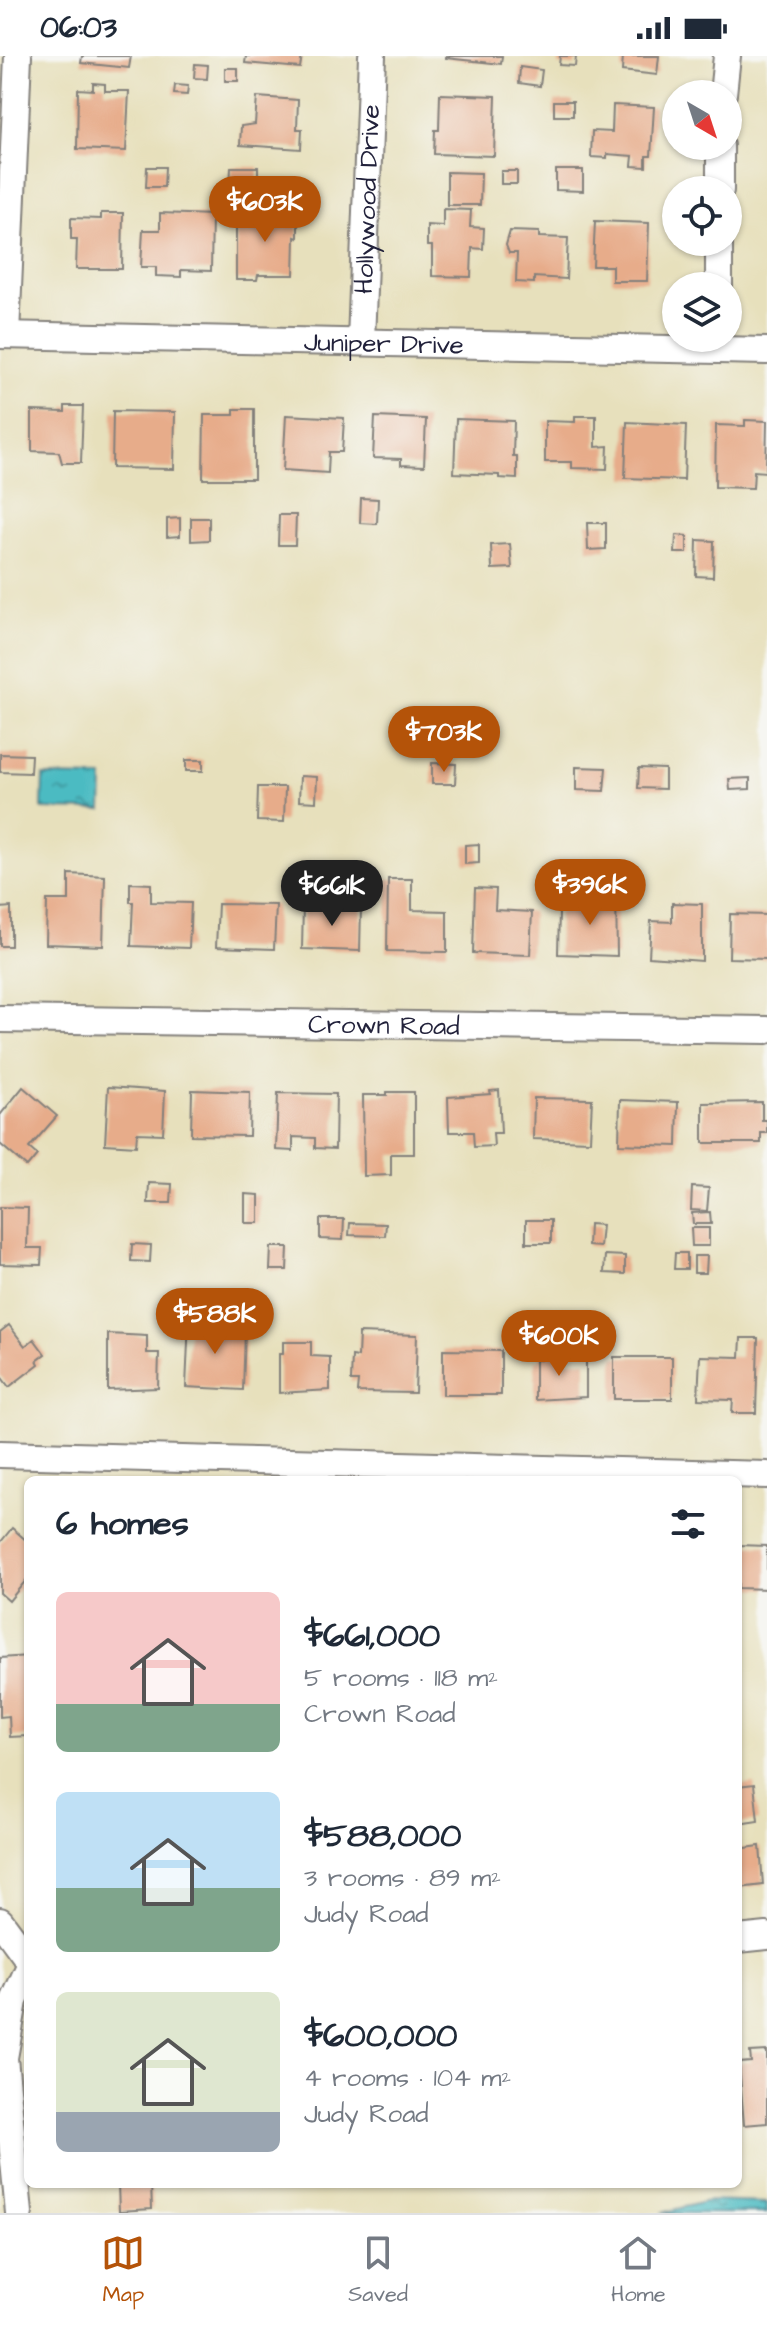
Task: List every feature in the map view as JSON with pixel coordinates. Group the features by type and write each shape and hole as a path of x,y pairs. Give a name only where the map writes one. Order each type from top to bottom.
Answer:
{"street":[{"path":"3,335 18,56"},
{"name":"Hollywood Drive","path":"361,341 372,56"},
{"path":"724,80 727,56"},
{"name":"Juniper Drive","path":"3,335 662,344"},
{"name":"Juniper Drive","path":"742,348 767,351"},
{"name":"Crown Road","path":"0,1019 767,1030"},
{"path":"0,1454 767,1475"},
{"path":"0,1921 24,1954"},
{"path":"742,1939 767,1936"},
{"path":"19,2213 4,2058 14,2001 24,1979"}],"water":[{"path":"43,776 103,777 102,810 42,809"},
{"path":"708,2201 767,2203 767,2213 661,2213"}],"building":[{"path":"82,56 131,56 129,68 81,63"},
{"path":"246,56 302,56 300,68 245,63"},
{"path":"446,56 502,56 501,64"},
{"path":"560,56 576,56 575,66 559,65"},
{"path":"623,56 659,56 657,75 622,71"},
{"path":"195,64 208,65 207,79 194,78"},
{"path":"520,67 542,70 540,86 519,83"},
{"path":"225,68 238,68 238,81 225,81"},
{"path":"93,83 105,84 105,91 129,91 126,151 77,149 78,89 93,90"},
{"path":"175,85 188,86 187,95 174,94"},
{"path":"440,94 496,96 494,156 434,154 435,130 439,130"},
{"path":"257,97 298,100 297,129 302,129 301,149 240,145 241,126 255,124"},
{"path":"554,101 573,101 573,116 554,116"},
{"path":"613,105 654,107 651,156 646,156 646,167 632,166 633,156 607,154 607,158 591,157 592,131 612,132"},
{"path":"147,167 165,167 164,187 146,187"},
{"path":"231,167 258,167 258,187 230,187"},
{"path":"556,170 583,170 583,191 556,190"},
{"path":"501,171 517,171 517,184 501,184"},
{"path":"447,172 481,173 480,205 447,205"},
{"path":"443,209 471,210 470,227 484,228 483,249 472,248 471,277 432,276 432,246 427,246 427,225 443,226"},
{"path":"236,212 298,215 294,275 258,275 257,280 236,280"},
{"path":"101,213 123,213 122,269 76,269 77,239 71,239 71,218 101,219"},
{"path":"160,213 212,215 211,271 181,270 181,277 156,276 156,267 141,267 143,230 160,230"},
{"path":"595,221 649,223 647,281 612,281 612,266 593,266"},
{"path":"510,231 539,232 539,237 568,238 566,279 534,277 534,283 516,282 517,253 509,253 506,245"},
{"path":"65,406 83,406 81,463 62,463 59,452 32,451 32,411 65,412"},
{"path":"234,409 254,409 254,479 203,479 204,415 234,415"},
{"path":"113,411 175,412 174,469 112,468"},
{"path":"286,415 344,418 342,452 329,452 328,473 283,470"},
{"path":"575,416 596,416 596,447 608,446 607,469 572,468 572,462 545,462 545,421 575,422"},
{"path":"375,417 426,419 424,466 401,465 401,459 373,458"},
{"path":"456,419 514,421 513,456 517,456 517,479 454,473"},
{"path":"745,420 767,421 766,472 754,471 753,488 715,487 716,425 745,426"},
{"path":"627,422 686,425 684,480 625,478"},
{"path":"361,498 378,499 377,524 360,523"},
{"path":"279,515 296,515 295,545 278,545"},
{"path":"180,518 180,536 167,537 167,519"},
{"path":"191,518 209,518 209,540 191,541"},
{"path":"587,523 606,523 606,549 588,550"},
{"path":"676,535 687,536 687,553 675,553"},
{"path":"697,540 714,541 713,577 696,576"},
{"path":"510,544 512,568 492,569 491,545"},
{"path":"0,754 31,755 30,773 0,772"},
{"path":"186,760 203,760 203,771 186,771"},
{"path":"432,763 456,764 455,784 432,784"},
{"path":"576,767 606,768 604,791 576,790"},
{"path":"639,768 665,769 665,789 638,788"},
{"path":"300,776 317,777 316,802 299,801"},
{"path":"750,778 750,789 730,790 729,779"},
{"path":"258,787 285,787 284,822 257,821"},
{"path":"479,844 479,863 465,864 465,845"},
{"path":"69,874 105,876 103,946 46,944 47,900 69,900"},
{"path":"388,879 412,879 412,910 447,911 447,952 387,951"},
{"path":"130,883 151,884 151,902 191,903 189,948 131,946 133,902 130,902"},
{"path":"475,888 496,889 495,910 532,912 530,955 473,953"},
{"path":"582,892 616,893 617,956 558,954 559,911 581,911"},
{"path":"672,903 702,904 702,961 649,957 651,921 672,922"},
{"path":"218,904 276,905 274,949 216,947"},
{"path":"303,905 361,907 360,951 302,949"},
{"path":"11,907 11,946 0,946 0,908"},
{"path":"730,914 767,915 767,959 729,958"},
{"path":"23,1087 57,1116 29,1148 37,1155 27,1167 0,1144 0,1115"},
{"path":"108,1087 165,1091 163,1134 137,1133 136,1146 105,1144"},
{"path":"192,1090 250,1092 249,1136 191,1135"},
{"path":"499,1090 501,1133 493,1133 494,1146 474,1147 473,1132 449,1132 448,1097 491,1094 490,1091"},
{"path":"387,1092 414,1092 414,1154 391,1154 391,1175 364,1176 363,1095 387,1095"},
{"path":"278,1093 336,1094 335,1149 315,1148 315,1138 293,1137 293,1151 276,1150"},
{"path":"534,1098 592,1099 590,1141 533,1139"},
{"path":"620,1100 678,1102 677,1146 619,1144"},
{"path":"762,1102 762,1120 767,1120 767,1133 761,1133 761,1143 703,1143 703,1103"},
{"path":"149,1183 172,1184 171,1203 148,1203"},
{"path":"692,1187 709,1188 707,1211 691,1210"},
{"path":"245,1194 259,1195 259,1223 245,1223"},
{"path":"0,1207 28,1208 27,1248 42,1248 41,1265 0,1264"},
{"path":"710,1212 711,1224 693,1224 692,1213"},
{"path":"320,1219 344,1219 343,1240 320,1239"},
{"path":"526,1220 551,1220 551,1243 526,1243"},
{"path":"350,1223 386,1224 385,1236 349,1235"},
{"path":"589,1224 602,1225 600,1247 588,1246"},
{"path":"691,1228 709,1228 709,1246 692,1246"},
{"path":"132,1244 151,1245 150,1262 131,1261"},
{"path":"271,1247 288,1247 287,1270 270,1270"},
{"path":"675,1253 687,1253 687,1269 674,1269"},
{"path":"605,1255 625,1256 625,1274 604,1273"},
{"path":"694,1256 707,1256 706,1273 694,1273"},
{"path":"189,1319 222,1321 222,1330 245,1331 243,1390 186,1387"},
{"path":"9,1325 25,1346 34,1339 45,1354 37,1360 39,1364 9,1387 0,1375 0,1332"},
{"path":"359,1333 417,1335 415,1393 357,1392 358,1381 351,1381 352,1356 358,1357"},
{"path":"108,1334 147,1336 147,1353 159,1353 158,1388 108,1390"},
{"path":"741,1338 758,1338 756,1413 732,1413 733,1400 698,1399 700,1356 740,1357"},
{"path":"283,1342 311,1342 311,1356 330,1357 330,1390 279,1393 279,1354 283,1354"},
{"path":"443,1350 501,1351 501,1395 443,1395"},
{"path":"540,1350 557,1350 557,1361 586,1361 586,1397 535,1400 535,1360 540,1360"},
{"path":"614,1357 672,1357 672,1399 614,1399"},
{"path":"12,1528 24,1538 24,1583 9,1601 0,1593 0,1543"},
{"path":"742,1545 767,1546 767,1589 742,1588"},
{"path":"24,1656 24,1736 10,1737 9,1716 0,1717 0,1658"},
{"path":"754,1784 758,1821 742,1823 742,1786"},
{"path":"760,1846 763,1885 742,1888 742,1848"},
{"path":"767,2051 767,2123 744,2125 742,2063 751,2062 750,2052"},
{"path":"118,2188 151,2188 152,2209 119,2211"}]}
